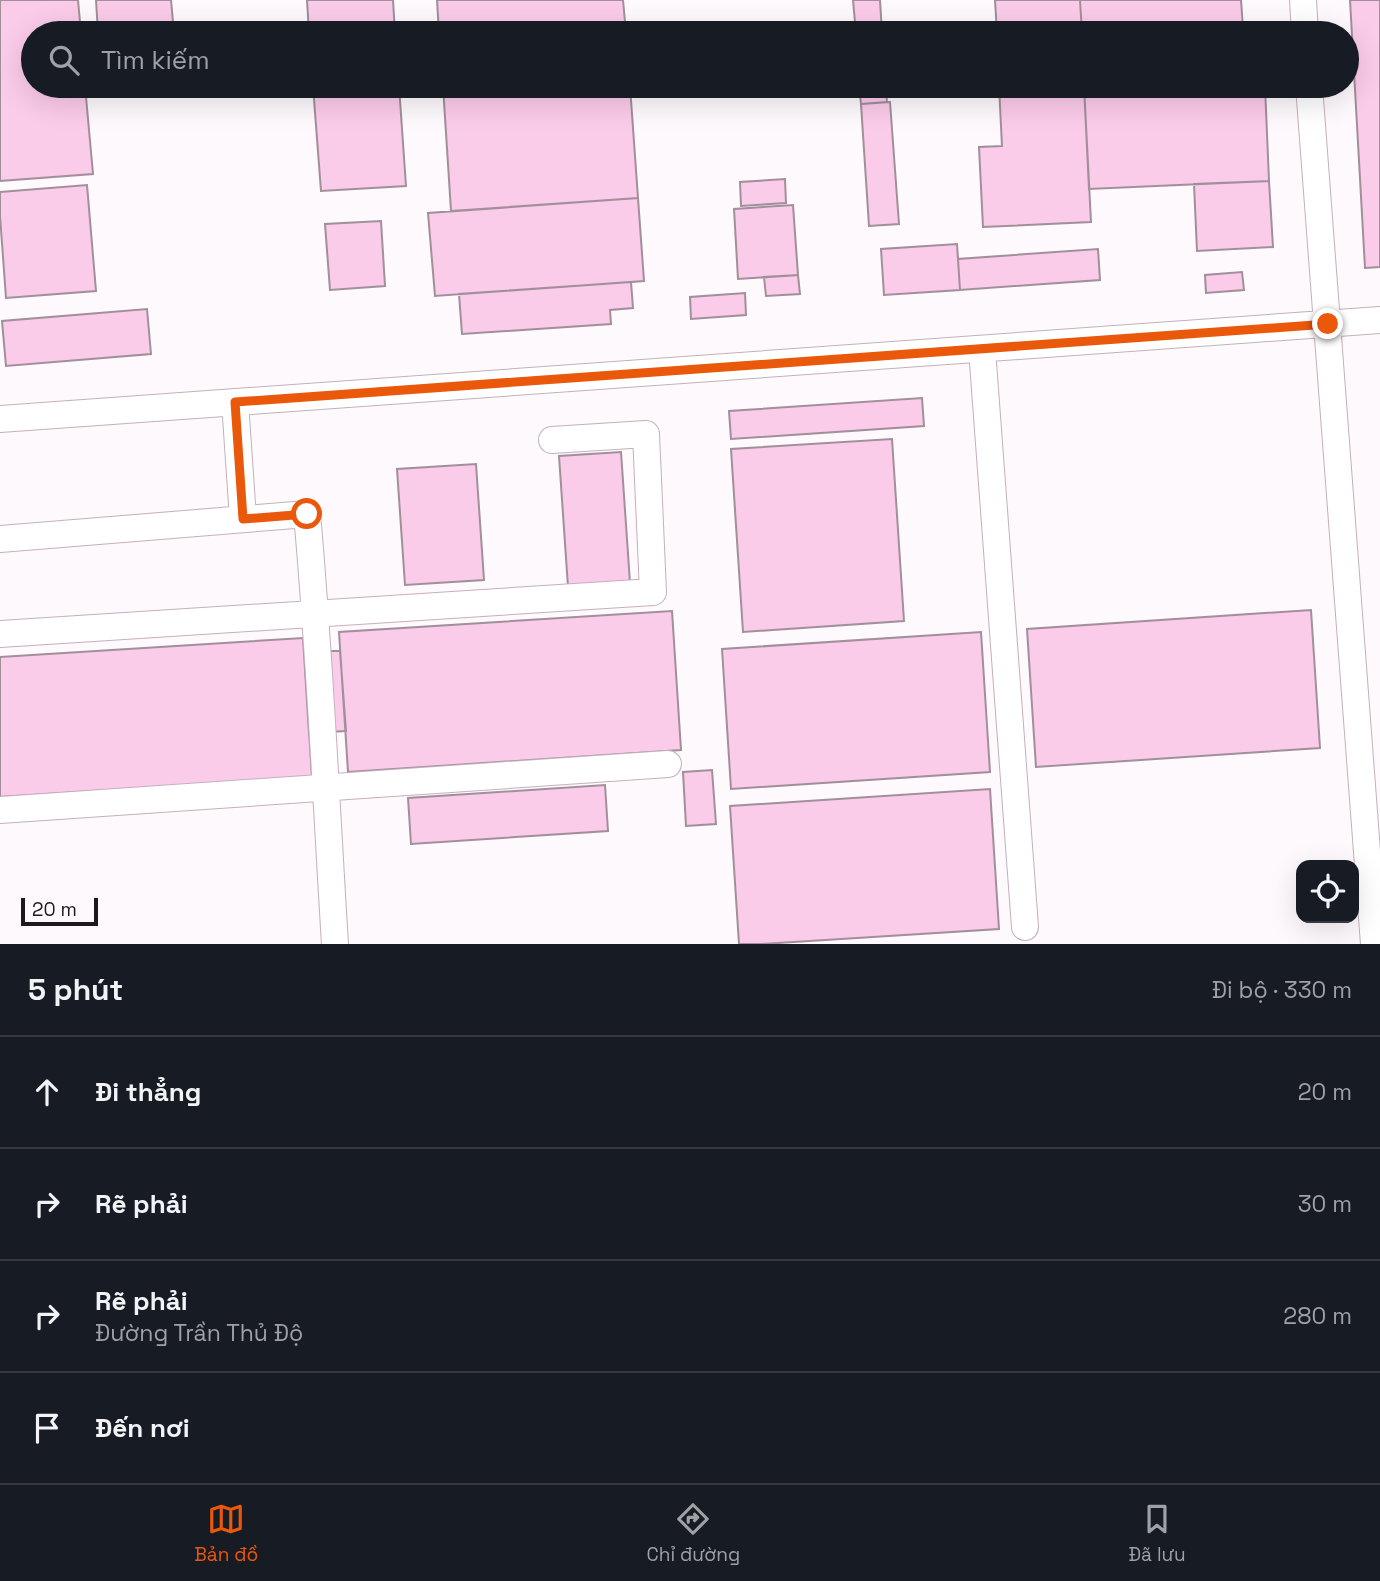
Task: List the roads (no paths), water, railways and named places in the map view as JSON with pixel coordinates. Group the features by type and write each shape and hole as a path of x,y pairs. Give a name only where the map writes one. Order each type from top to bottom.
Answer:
{"street":[{"path":"1303,0 1304,21"},
{"path":"1311,98 1374,944"},
{"path":"0,419 1380,320"},
{"path":"982,349 1025,927"},
{"path":"235,402 243,519"},
{"path":"0,634 653,592 646,434 552,440"},
{"path":"0,539 307,514 316,612 335,944"},
{"path":"0,810 668,764"}]}
